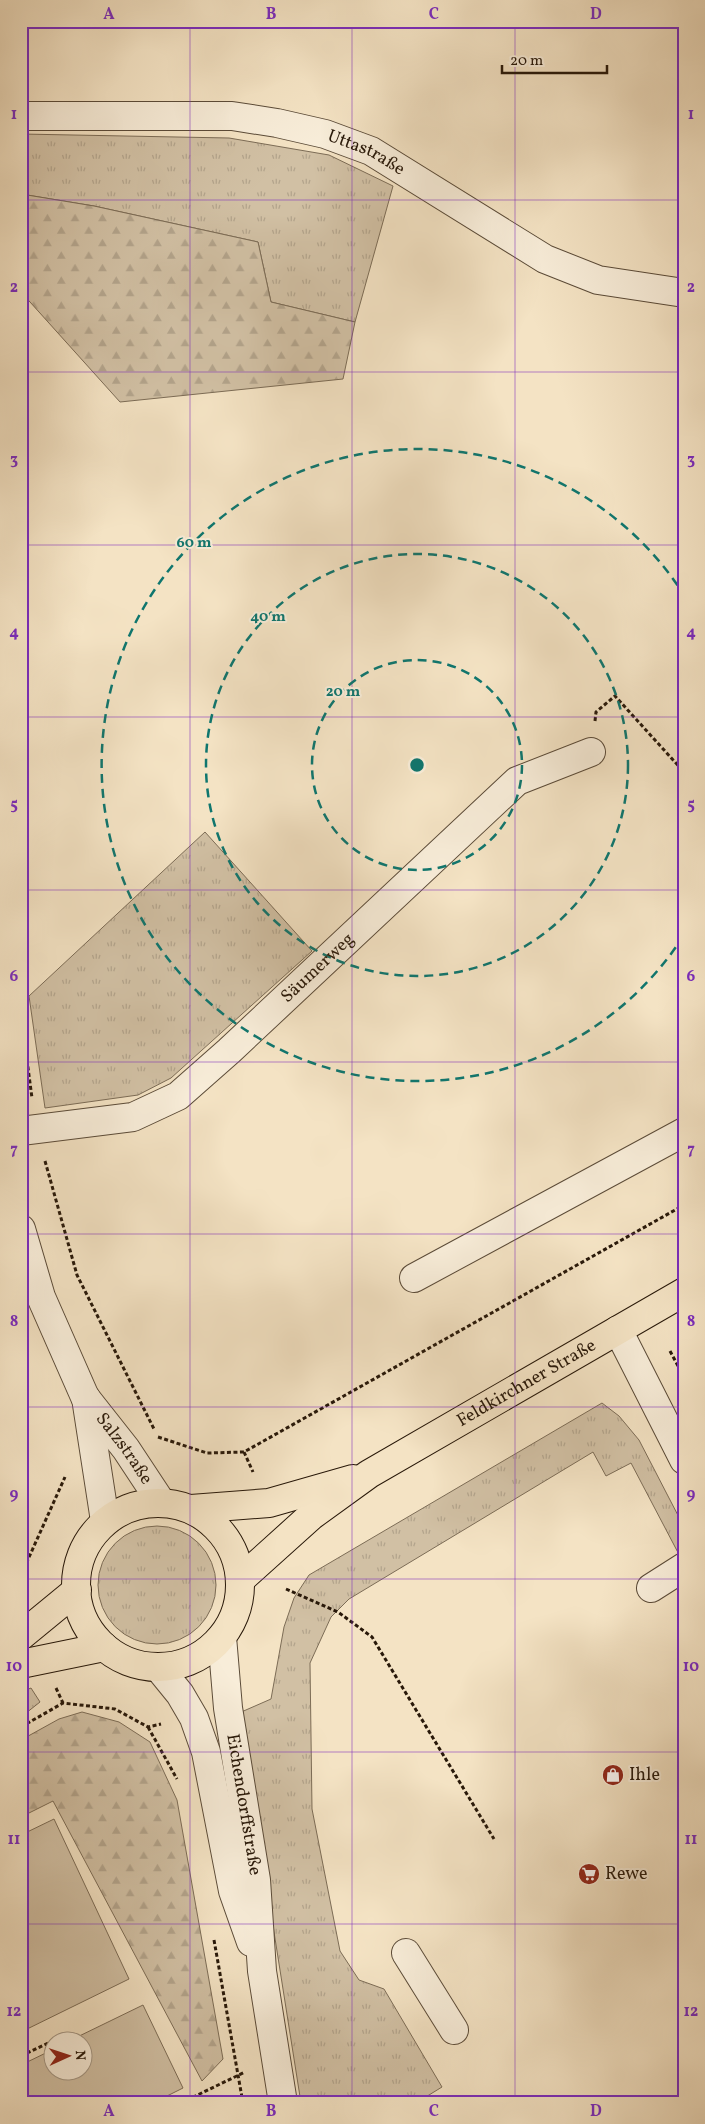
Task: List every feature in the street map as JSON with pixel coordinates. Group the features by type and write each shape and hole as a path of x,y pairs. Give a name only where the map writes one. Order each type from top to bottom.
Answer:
{"main road":[{"name":"Feldkirchner Straße","path":"240,1580 312,1516 369,1474 684,1292"},
{"name":"Feldkirchner Straße","path":"191,1509 269,1503 369,1474"},
{"path":"161,1502 177,1504 191,1509 210,1521 226,1537 236,1558 240,1580 239,1600 233,1620 222,1637 204,1654 182,1664 158,1667 138,1665 120,1658 104,1647 87,1626 77,1600 78,1570 82,1554 92,1536 106,1521 122,1510 142,1504 161,1502"},
{"path":"21,1636 77,1590"},
{"path":"21,1664 104,1647"}],"street":[{"name":"Uttastraße","path":"21,116 232,116 325,134 371,151 545,259 598,280 684,294"},
{"name":"Säumerweg","path":"29,1130 133,1116 178,1096 229,1052 517,781 591,752"},
{"path":"414,1278 684,1132"},
{"name":"Salzstraße","path":"21,1229 41,1297 86,1397 126,1449 161,1502"},
{"path":"618,1330 684,1460"},
{"name":"Salzstraße","path":"86,1397 106,1521"},
{"path":"651,1588 684,1568"},
{"name":"Eichendorffstraße","path":"222,1637 227,1700 256,1880 262,1971 283,2103"},
{"name":"Eichendorffstraße","path":"158,1667 180,1694 194,1718 206,1752 233,1891 262,1971"},
{"path":"406,1953 454,2030"}],"path":[{"path":"591,752 596,712 615,696 684,772"},
{"path":"21,1015 29,1130 77,1275 158,1437 207,1453 244,1452 684,1205"},
{"path":"670,1351 684,1377"},
{"path":"286,1589 338,1612 372,1637 494,1839"},
{"path":"21,1727 63,1703 115,1709 148,1727 194,1718"},
{"path":"21,2056 42,2046"},
{"path":"181,2103 238,2075 276,2060"}],"green space":[{"path":"21,134 229,138 329,155 393,186 355,322 271,302 258,242 94,206 21,194"},
{"path":"21,194 94,206 258,242 271,302 355,322 343,379 120,402 21,292"},
{"path":"205,832 312,951 171,1078 138,1095 45,1108 29,996"},
{"path":"602,1403 619,1416 639,1440 684,1527 684,1564 631,1463 606,1476 593,1452 349,1599 331,1617 310,1663 312,1809 340,1951 359,1980 384,1989 442,2087 416,2103 301,2103 274,1932 249,1751 239,1713 271,1699 284,1627 294,1598 309,1575"},
{"path":"157,1526 180,1531 199,1543 211,1562 216,1585 211,1608 199,1627 180,1639 157,1644 134,1639 115,1627 103,1608 98,1585 103,1562 115,1543 134,1531"},
{"path":"31,1688 40,1702 21,1717 21,1692"},
{"path":"82,1712 119,1722 150,1742 177,1800 223,2059 202,2081 53,1801 21,1817 21,1740 59,1719"},
{"path":"54,1819 129,1979 21,2032 21,1835"},
{"path":"143,2005 183,2088 153,2103 21,2103 21,2065 42,2055 42,2082 92,2082 92,2032 88,2032"}],"place":[{"name":"Ihle","path":"613,1775"},
{"name":"Rewe","path":"589,1874"}]}
